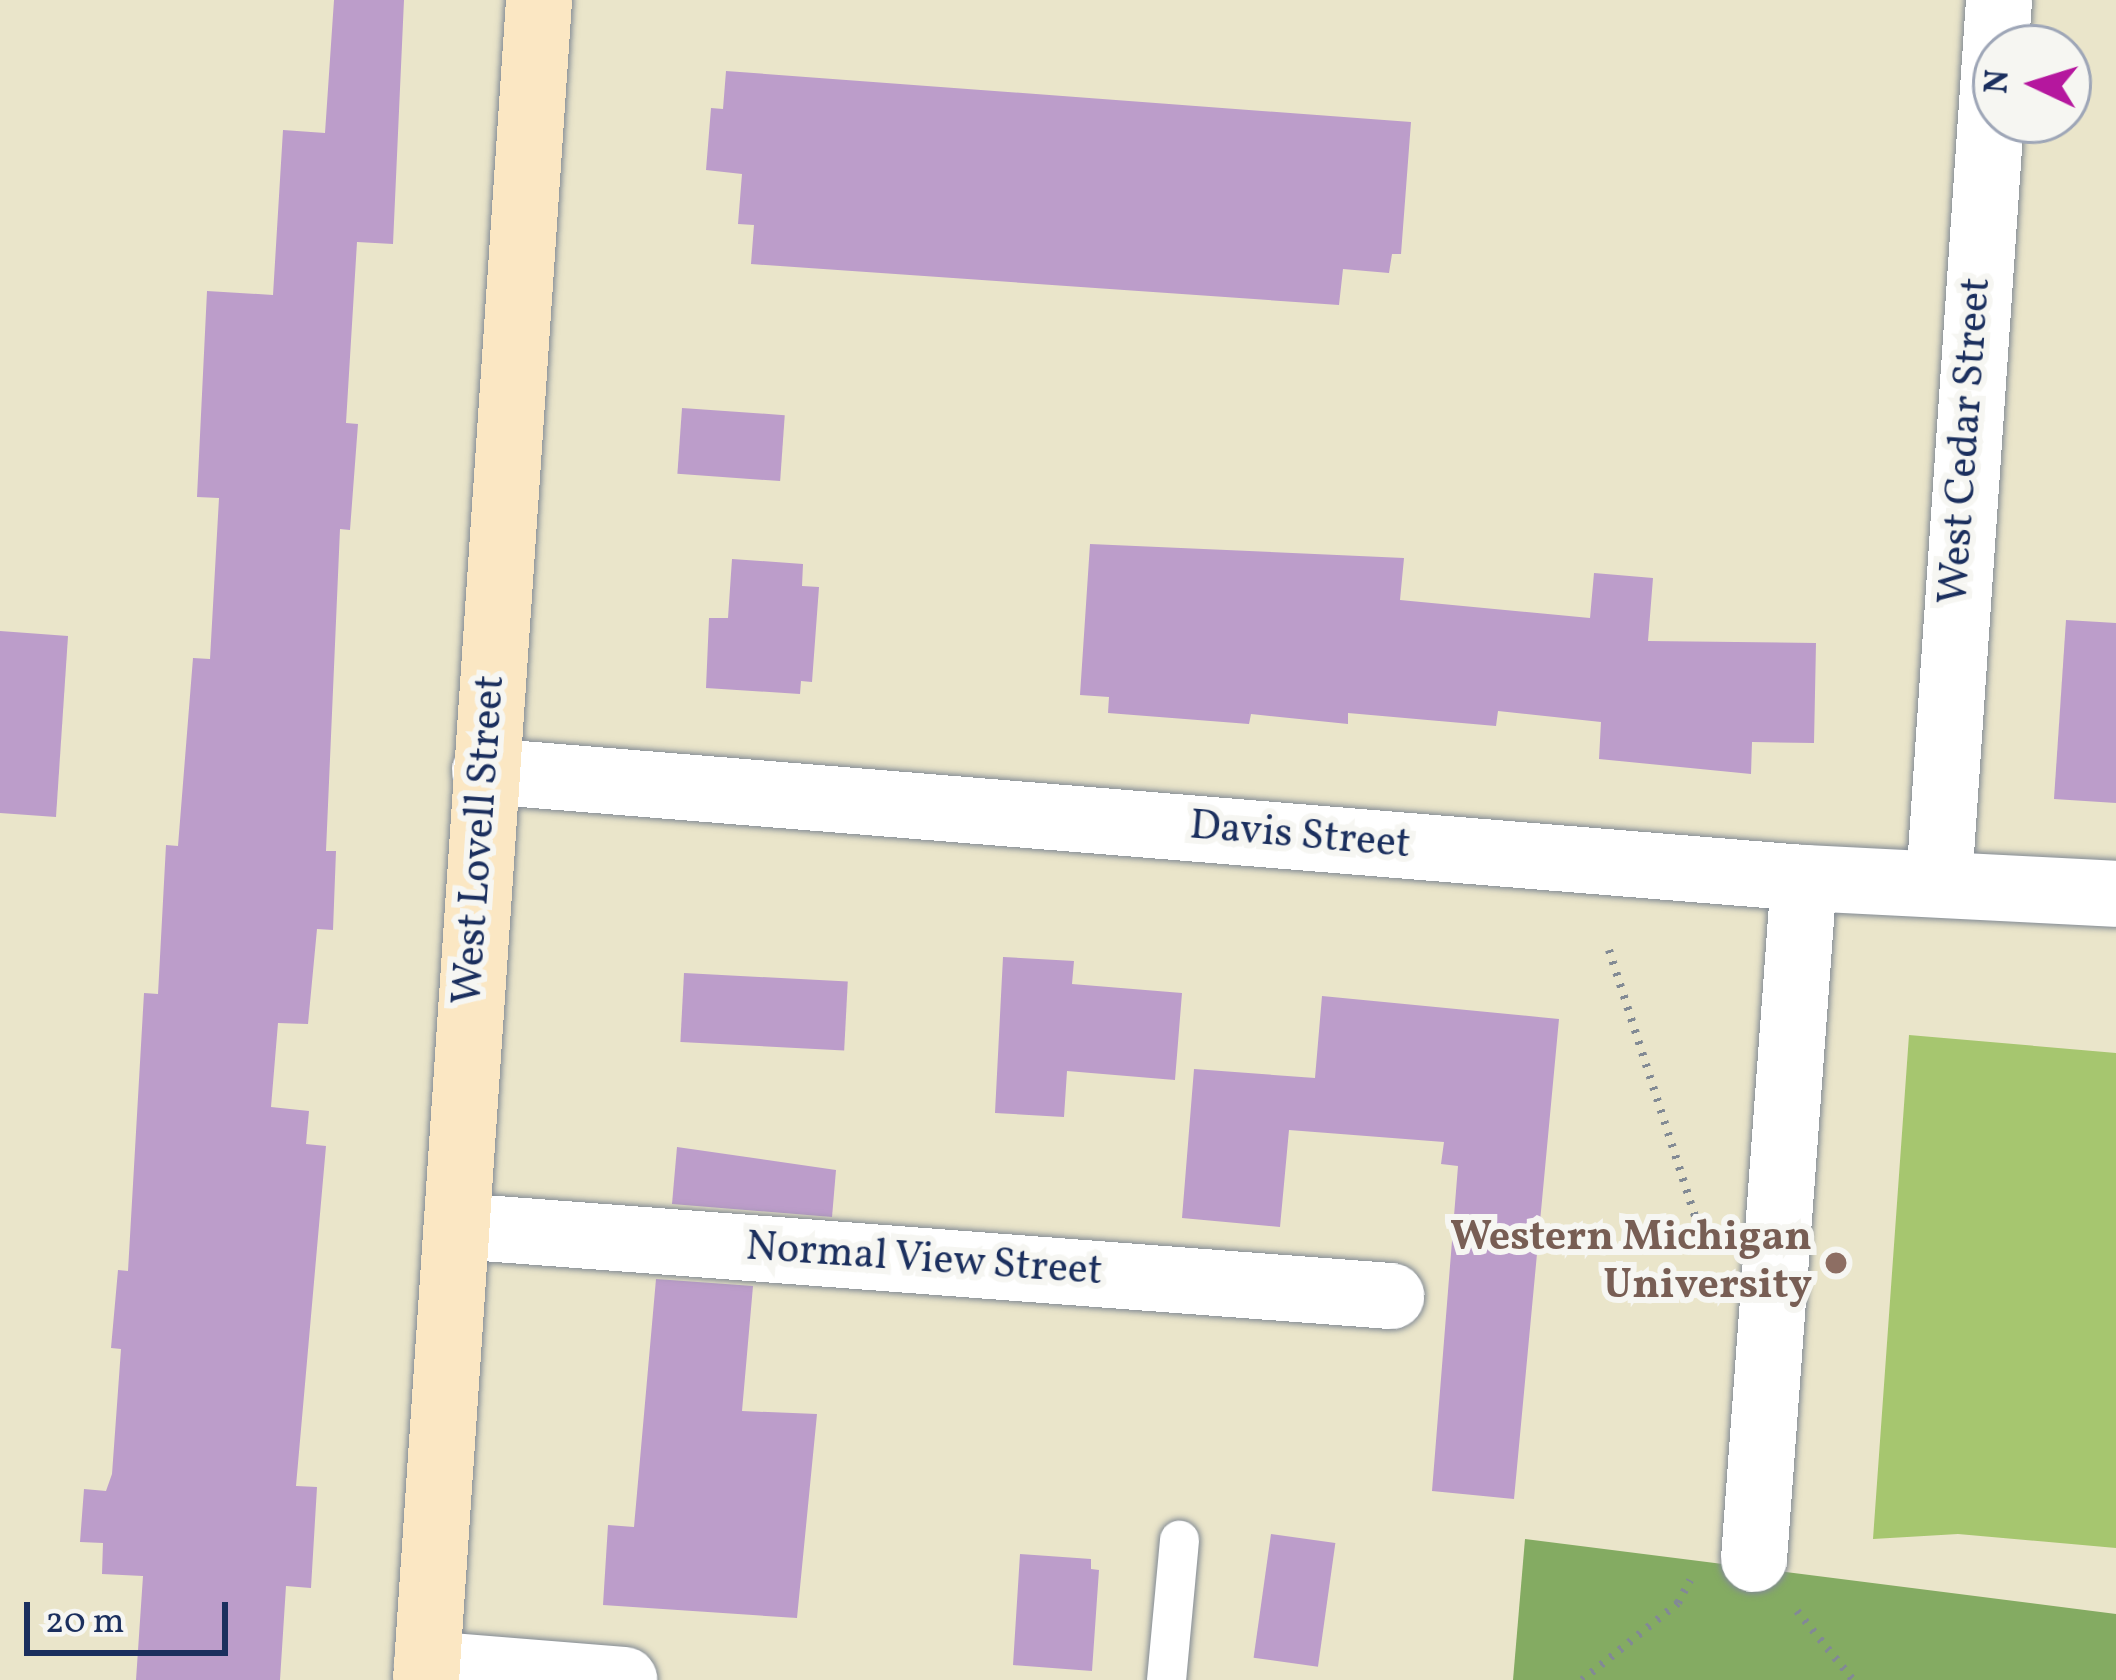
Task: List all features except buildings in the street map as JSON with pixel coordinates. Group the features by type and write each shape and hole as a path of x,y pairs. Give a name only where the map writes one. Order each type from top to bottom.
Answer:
{"street":[{"name":"West Lovell Street","path":"426,1672 539,0"},
{"name":"West Cedar Street","path":"1939,883 1999,0"},
{"name":"Davis Street","path":"485,771 1804,878 2116,894"},
{"path":"1727,1561 1804,878"},
{"name":"Normal View Street","path":"457,1226 1391,1296"},
{"path":"426,1672 624,1680"}],"lane":[{"path":"1166,1680 1178,1540"}],"path":[{"path":"1610,950 1713,1273"},
{"path":"1582,1680 1727,1561 1853,1680"}],"green space":[{"path":"1909,1035 2116,1053 2116,1548 1958,1534 1873,1539"},
{"path":"1525,1539 2116,1614 2116,1680 1513,1680"}],"place":[{"name":"Western Michigan University","path":"1836,1263"}]}
